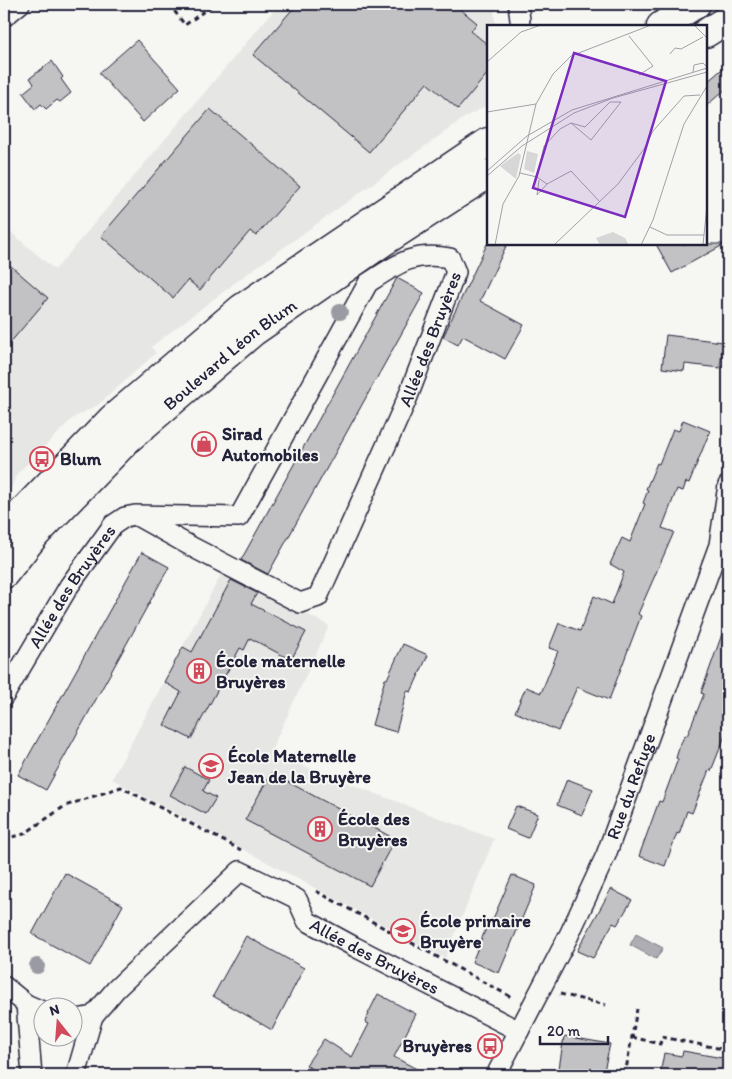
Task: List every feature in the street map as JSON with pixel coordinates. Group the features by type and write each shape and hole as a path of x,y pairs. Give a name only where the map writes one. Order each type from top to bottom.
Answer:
{"main road":[{"path":"662,25 696,4"},
{"path":"707,32 728,19"},
{"name":"Boulevard Léon Blum","path":"4,531 112,419 242,308 487,143"},
{"name":"Boulevard Léon Blum","path":"4,574 35,535 128,439 253,332 383,242 487,175"}],"street":[{"path":"4,17 20,4"},
{"name":"Allée des Bruyères","path":"4,696 70,586 113,525 125,517 135,515 239,517 368,283 391,268 412,258 434,255 450,258 456,272 435,327 406,399 318,598 300,603 135,515"},
{"name":"Rue du Refuge","path":"496,1075 606,855 719,545 728,485"},
{"name":"Allée des Bruyères","path":"76,1075 93,1016 116,989 240,871 297,899 307,921 363,952 519,1031"},
{"path":"4,986 32,1006"},
{"path":"82,1018 93,1016"},
{"path":"32,1075 33,1046"}],"path":[{"path":"169,4 185,25 214,4"},
{"path":"555,992 606,1005"},
{"path":"625,1075 637,1009"},
{"path":"632,1037 660,1044 662,1037 728,1050"}],"shaded area":[{"path":"279,4 491,4 496,7 494,14 496,25 487,25 487,106 467,116 244,276 151,347 156,353 98,405 73,418 17,474 4,505 4,226 55,270"},
{"name":"École Maternelle Jean de la Bruyère","path":"224,569 329,626 270,753 494,839 445,958 112,779"},
{"path":"636,934 663,948 656,959 630,945"}],"building":[{"path":"297,4 454,4 477,23 471,31 487,44 487,74 458,109 427,83 369,152 253,55"},
{"path":"137,40 180,88 143,122 99,73"},
{"path":"52,61 71,93 60,102 57,100 46,109 41,104 35,109 23,93 34,84 30,78"},
{"path":"728,64 728,87 707,105 707,82"},
{"path":"210,109 300,186 256,236 250,231 200,290 188,280 173,298 101,236"},
{"path":"487,244 507,245 480,301 524,325 505,359 463,336 458,345 443,337"},
{"path":"725,244 672,273 657,245"},
{"path":"4,260 48,298 4,350"},
{"path":"397,278 424,293 268,574 241,560"},
{"path":"666,335 723,342 720,368 685,364 684,371 662,368"},
{"path":"683,420 710,431 689,483 686,482 683,491 677,489 662,528 674,532 638,614 641,616 609,700 577,687 558,731 515,712 526,687 541,693 558,651 549,648 559,623 580,631 594,596 612,604 624,572 610,564 622,538 630,542 645,504 643,503 648,490 646,489 657,463 659,464 673,429 679,431"},
{"path":"142,552 169,567 46,790 18,775"},
{"name":"École maternelle Bruyères","path":"231,580 257,593 251,604 306,632 291,660 250,638 244,650 240,648 191,739 164,725 181,692 164,682 183,647 192,652"},
{"path":"726,623 728,624 728,728 692,813 687,811 665,866 639,856 659,801 662,802 678,759 676,758 680,745 685,735 687,736 704,694 701,693"},
{"path":"403,644 428,655 411,692 407,691 396,732 372,725 385,679 387,679"},
{"path":"185,767 209,780 203,791 216,798 206,814 170,795"},
{"name":"École des Bruyères","path":"271,773 395,839 370,886 245,820"},
{"path":"567,779 593,789 582,815 557,805"},
{"path":"516,806 538,814 528,838 506,829"},
{"path":"65,873 123,905 90,966 32,934"},
{"path":"512,875 536,885 499,973 472,962"},
{"path":"611,889 632,900 617,925 613,923 593,958 577,951"},
{"path":"246,936 304,968 272,1030 213,996"},
{"path":"378,994 416,1014 394,1057 428,1075 321,1075 306,1065 324,1039 352,1057 369,1024 365,1022"},
{"path":"564,1036 610,1044 603,1075 558,1075"},
{"path":"683,1051 728,1059 728,1075 660,1075 664,1053 682,1056"}],"place":[{"name":"Sirad Automobiles","path":"204,444"},
{"name":"Blum","path":"42,459"},
{"name":"École maternelle Bruyères","path":"199,671"},
{"name":"École Maternelle Jean de la Bruyère","path":"211,766"},
{"name":"École des Bruyères","path":"320,829"},
{"name":"École primaire Bruyère","path":"403,931"},
{"name":"Bruyères","path":"490,1046"}]}
